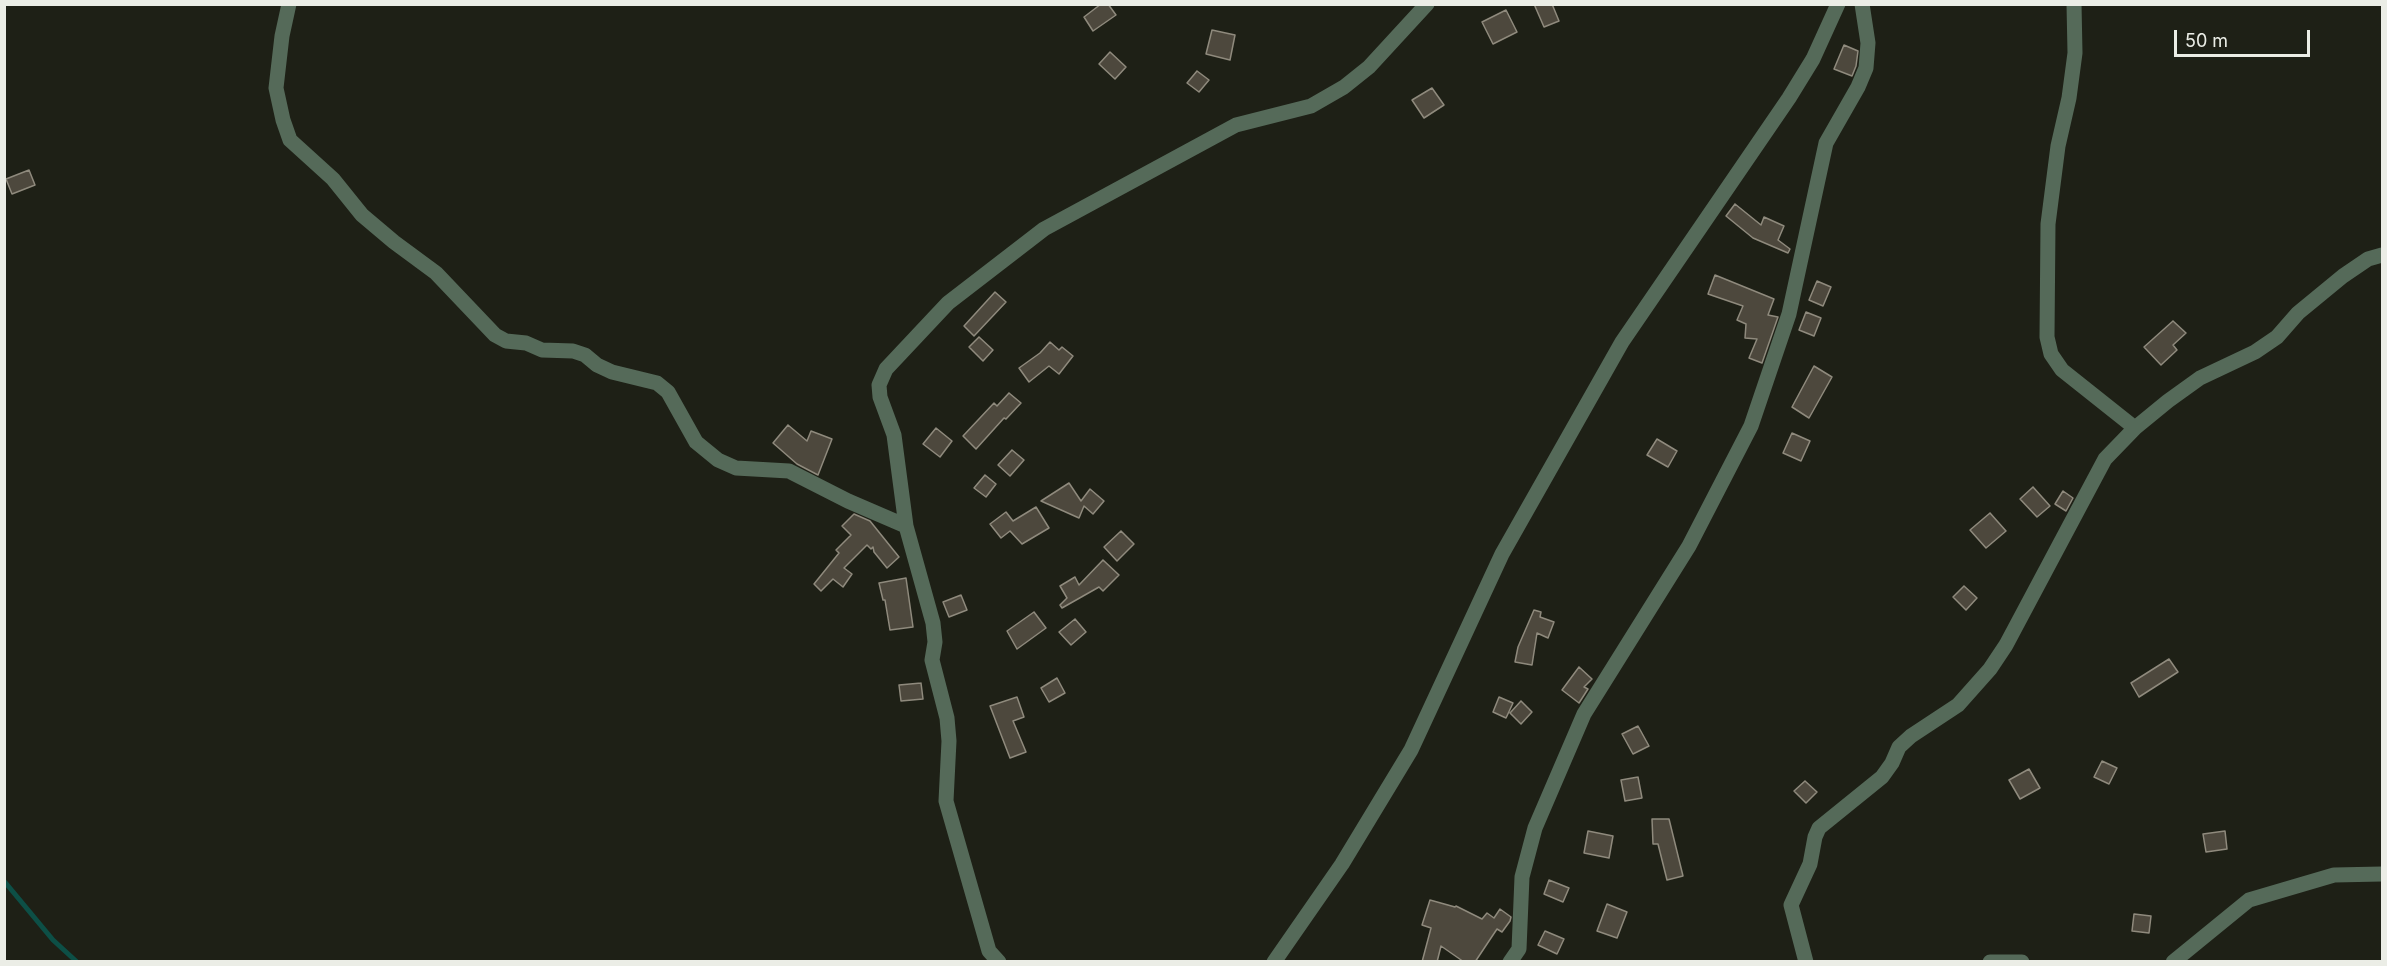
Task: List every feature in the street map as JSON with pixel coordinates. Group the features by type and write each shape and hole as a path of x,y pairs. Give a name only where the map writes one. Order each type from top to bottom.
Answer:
{"street":[{"path":"289,4 282,36 276,88 290,140 333,179 362,215 436,273 495,335 506,341 526,342 542,350 573,351 585,355 612,372 657,383 668,392 696,442 718,460 736,468 789,471 848,501 906,526"},
{"path":"999,962 989,951 946,801 949,741 947,718 932,660 935,642 933,622 906,526 894,435 880,397 879,385 886,369 948,303 1044,229 1236,125 1311,106 1344,87 1369,67 1427,4"},
{"path":"1274,962 1342,864 1411,750 1502,554 1622,342 1789,98 1813,59 1838,4"},
{"path":"1510,962 1519,949 1522,877 1535,828 1584,714 1689,546 1751,426 1789,314 1826,143 1858,87 1866,68 1868,43 1862,4"},
{"path":"2074,4 2075,52 2069,98 2058,146 2048,224 2047,337 2051,354 2062,370 2135,428"},
{"path":"1806,962 1791,905 1810,864 1819,828 1882,777 1899,747 1911,736 1958,705 1990,669 2006,645 2105,459 2135,428 2200,378 2255,352 2277,337 2305,307 2343,276 2368,259 2382,255"},
{"path":"2173,962 2249,900 2334,875 2382,874"},
{"path":"1990,962 2022,962"}],"building":[{"path":"1101,4 1108,4 1116,15 1093,31 1084,17"},
{"path":"1534,4 1552,4 1559,21 1544,27"},
{"path":"1506,10 1517,32 1493,44 1482,22"},
{"path":"1212,30 1235,35 1230,60 1206,54"},
{"path":"1844,45 1858,51 1852,76 1834,69"},
{"path":"1110,52 1126,67 1115,79 1099,64"},
{"path":"1197,71 1209,80 1199,92 1187,83"},
{"path":"1432,88 1444,105 1424,118 1412,100"},
{"path":"29,170 35,185 12,194 6,179"},
{"path":"1735,204 1761,225 1764,217 1784,226 1778,240 1790,249 1788,253 1753,238 1726,216"},
{"path":"1715,275 1774,299 1768,315 1778,317 1762,363 1749,358 1757,339 1745,338 1746,324 1737,320 1743,306 1708,294"},
{"path":"1817,281 1831,287 1823,306 1809,300"},
{"path":"995,292 1006,302 974,336 964,326"},
{"path":"1806,312 1821,318 1814,336 1799,330"},
{"path":"2173,321 2186,333 2173,345 2177,350 2161,365 2144,347"},
{"path":"979,337 993,350 983,361 969,347"},
{"path":"1050,342 1059,350 1062,347 1073,356 1059,374 1049,366 1029,382 1019,368 1040,353"},
{"path":"1814,366 1832,377 1809,418 1792,407"},
{"path":"1009,393 1021,403 976,449 963,436 994,403 997,406"},
{"path":"788,425 807,441 811,431 832,439 818,475 797,464 773,443"},
{"path":"936,428 952,441 940,457 923,444"},
{"path":"1792,433 1810,441 1801,461 1783,453"},
{"path":"1657,439 1677,451 1668,467 1647,455"},
{"path":"1012,450 1024,460 1010,476 998,465"},
{"path":"985,475 996,484 986,497 974,488"},
{"path":"1069,483 1081,501 1090,489 1104,501 1093,514 1084,506 1079,518 1041,501"},
{"path":"2033,487 2050,506 2037,517 2020,499"},
{"path":"2063,491 2073,498 2066,511 2055,504"},
{"path":"1036,507 1049,528 1022,544 1010,531 1001,538 990,524 1006,512 1013,521"},
{"path":"1990,513 2006,531 1986,548 1970,530"},
{"path":"854,514 870,521 899,557 887,568 874,552 873,547 871,549 867,545 844,568 852,574 843,587 833,579 821,591 814,584 839,553 836,550 851,535 842,526"},
{"path":"1121,531 1134,544 1117,561 1104,547"},
{"path":"1103,560 1119,575 1103,591 1099,587 1062,608 1060,605 1067,598 1060,586 1075,577 1079,585"},
{"path":"906,578 913,627 890,630 885,600 883,600 879,583"},
{"path":"1964,586 1977,598 1966,610 1953,597"},
{"path":"961,595 967,610 949,617 943,602"},
{"path":"1534,610 1541,612 1540,617 1554,622 1548,638 1537,633 1532,665 1515,662 1518,647"},
{"path":"1034,612 1046,628 1017,649 1007,631"},
{"path":"1075,619 1086,632 1071,645 1059,632"},
{"path":"2169,659 2178,672 2139,697 2131,683"},
{"path":"1579,667 1592,679 1584,687 1588,689 1579,703 1562,690"},
{"path":"1057,678 1065,693 1049,702 1041,688"},
{"path":"921,683 923,699 901,701 899,685"},
{"path":"1017,697 1024,717 1013,721 1026,752 1010,758 990,706"},
{"path":"1499,697 1513,703 1506,718 1493,712"},
{"path":"1521,701 1532,712 1521,724 1510,713"},
{"path":"1638,726 1649,746 1633,754 1622,734"},
{"path":"2102,761 2117,768 2109,784 2094,777"},
{"path":"2029,769 2040,788 2020,799 2009,780"},
{"path":"1638,777 1642,798 1625,801 1621,780"},
{"path":"1805,781 1817,792 1806,803 1794,791"},
{"path":"1652,819 1669,819 1683,876 1667,880 1658,844 1653,844"},
{"path":"1588,831 1613,836 1609,858 1584,853"},
{"path":"2225,831 2227,849 2206,852 2203,834"},
{"path":"1549,880 1569,888 1563,902 1544,894"},
{"path":"1430,900 1456,906 1482,919 1487,913 1494,918 1500,909 1511,917 1502,932 1497,929 1475,962 1464,962 1441,946 1437,962 1422,962 1431,928 1422,925"},
{"path":"1607,904 1627,912 1617,938 1597,931"},
{"path":"2134,914 2151,916 2149,933 2132,931"},
{"path":"1545,931 1564,939 1557,954 1538,945"}],"waterway":[{"path":"4,881 53,940 77,962"}]}
